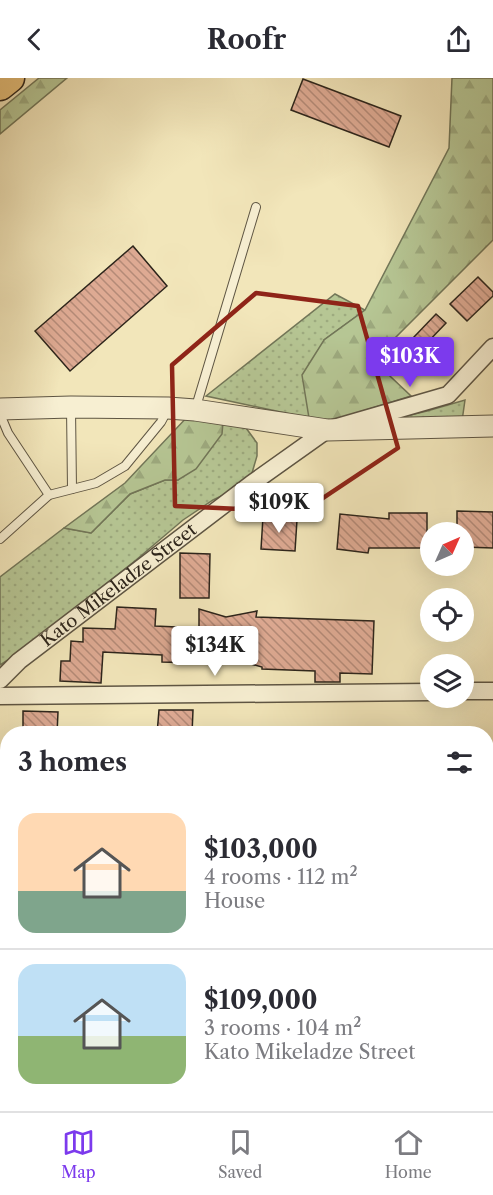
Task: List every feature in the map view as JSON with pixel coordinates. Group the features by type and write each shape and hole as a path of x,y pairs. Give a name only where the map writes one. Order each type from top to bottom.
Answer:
{"highway":[{"path":"0,86 10,78"}],"street":[{"name":"Kato Mikeladze Street","path":"0,680 36,647 251,484 327,430 448,395 493,347"},
{"path":"0,409 168,408 327,430 493,426"},
{"path":"474,691 493,691"},
{"path":"0,696 420,692"}],"lane":[{"path":"195,410 256,207"},
{"path":"71,407 72,489"},
{"path":"0,539 49,495 96,483 125,466 161,422 168,408"},
{"path":"0,414 8,433 49,495"}],"highlighted area":[{"path":"256,293 358,306 398,448 302,512 175,506 172,365"}],"green space":[{"path":"39,78 67,78 0,134 0,110"},
{"path":"452,78 493,78 493,240 373,360 411,396 334,420 309,418 302,375 324,340 365,310 449,148"},
{"path":"335,294 365,310 324,340 309,418 206,396"},
{"path":"465,400 462,421 377,423 427,411"},
{"path":"189,415 223,422 222,434 196,469 178,480 165,480 130,494 91,533 64,528 125,483"},
{"path":"223,422 246,428 257,443 257,456 252,473 230,492 213,500 183,520 19,653 0,665 0,577 64,528 91,533 130,494 165,480 178,480"}],"building":[{"path":"303,79 401,116 389,147 291,110"},
{"path":"133,246 167,286 70,371 35,331"},
{"path":"478,277 493,292 493,296 467,321 450,304"},
{"path":"436,314 446,323 425,345 436,355 411,381 391,361"},
{"path":"457,511 493,512 493,548 474,547 474,522 457,522"},
{"path":"389,513 427,513 427,522 420,522 420,548 369,548 368,553 337,549 340,514 389,519"},
{"path":"263,517 297,520 295,551 261,549"},
{"path":"180,553 210,554 209,598 180,598"},
{"path":"117,607 156,609 155,626 199,628 199,609 226,617 257,611 256,617 374,621 372,674 340,673 340,682 315,682 315,671 262,669 262,667 225,657 197,663 162,662 162,655 103,652 101,683 60,681 61,661 70,661 71,641 83,642 83,628 115,629"},
{"path":"159,710 193,710 192,726 158,726"},
{"path":"23,711 58,712 57,726 23,726"}]}
